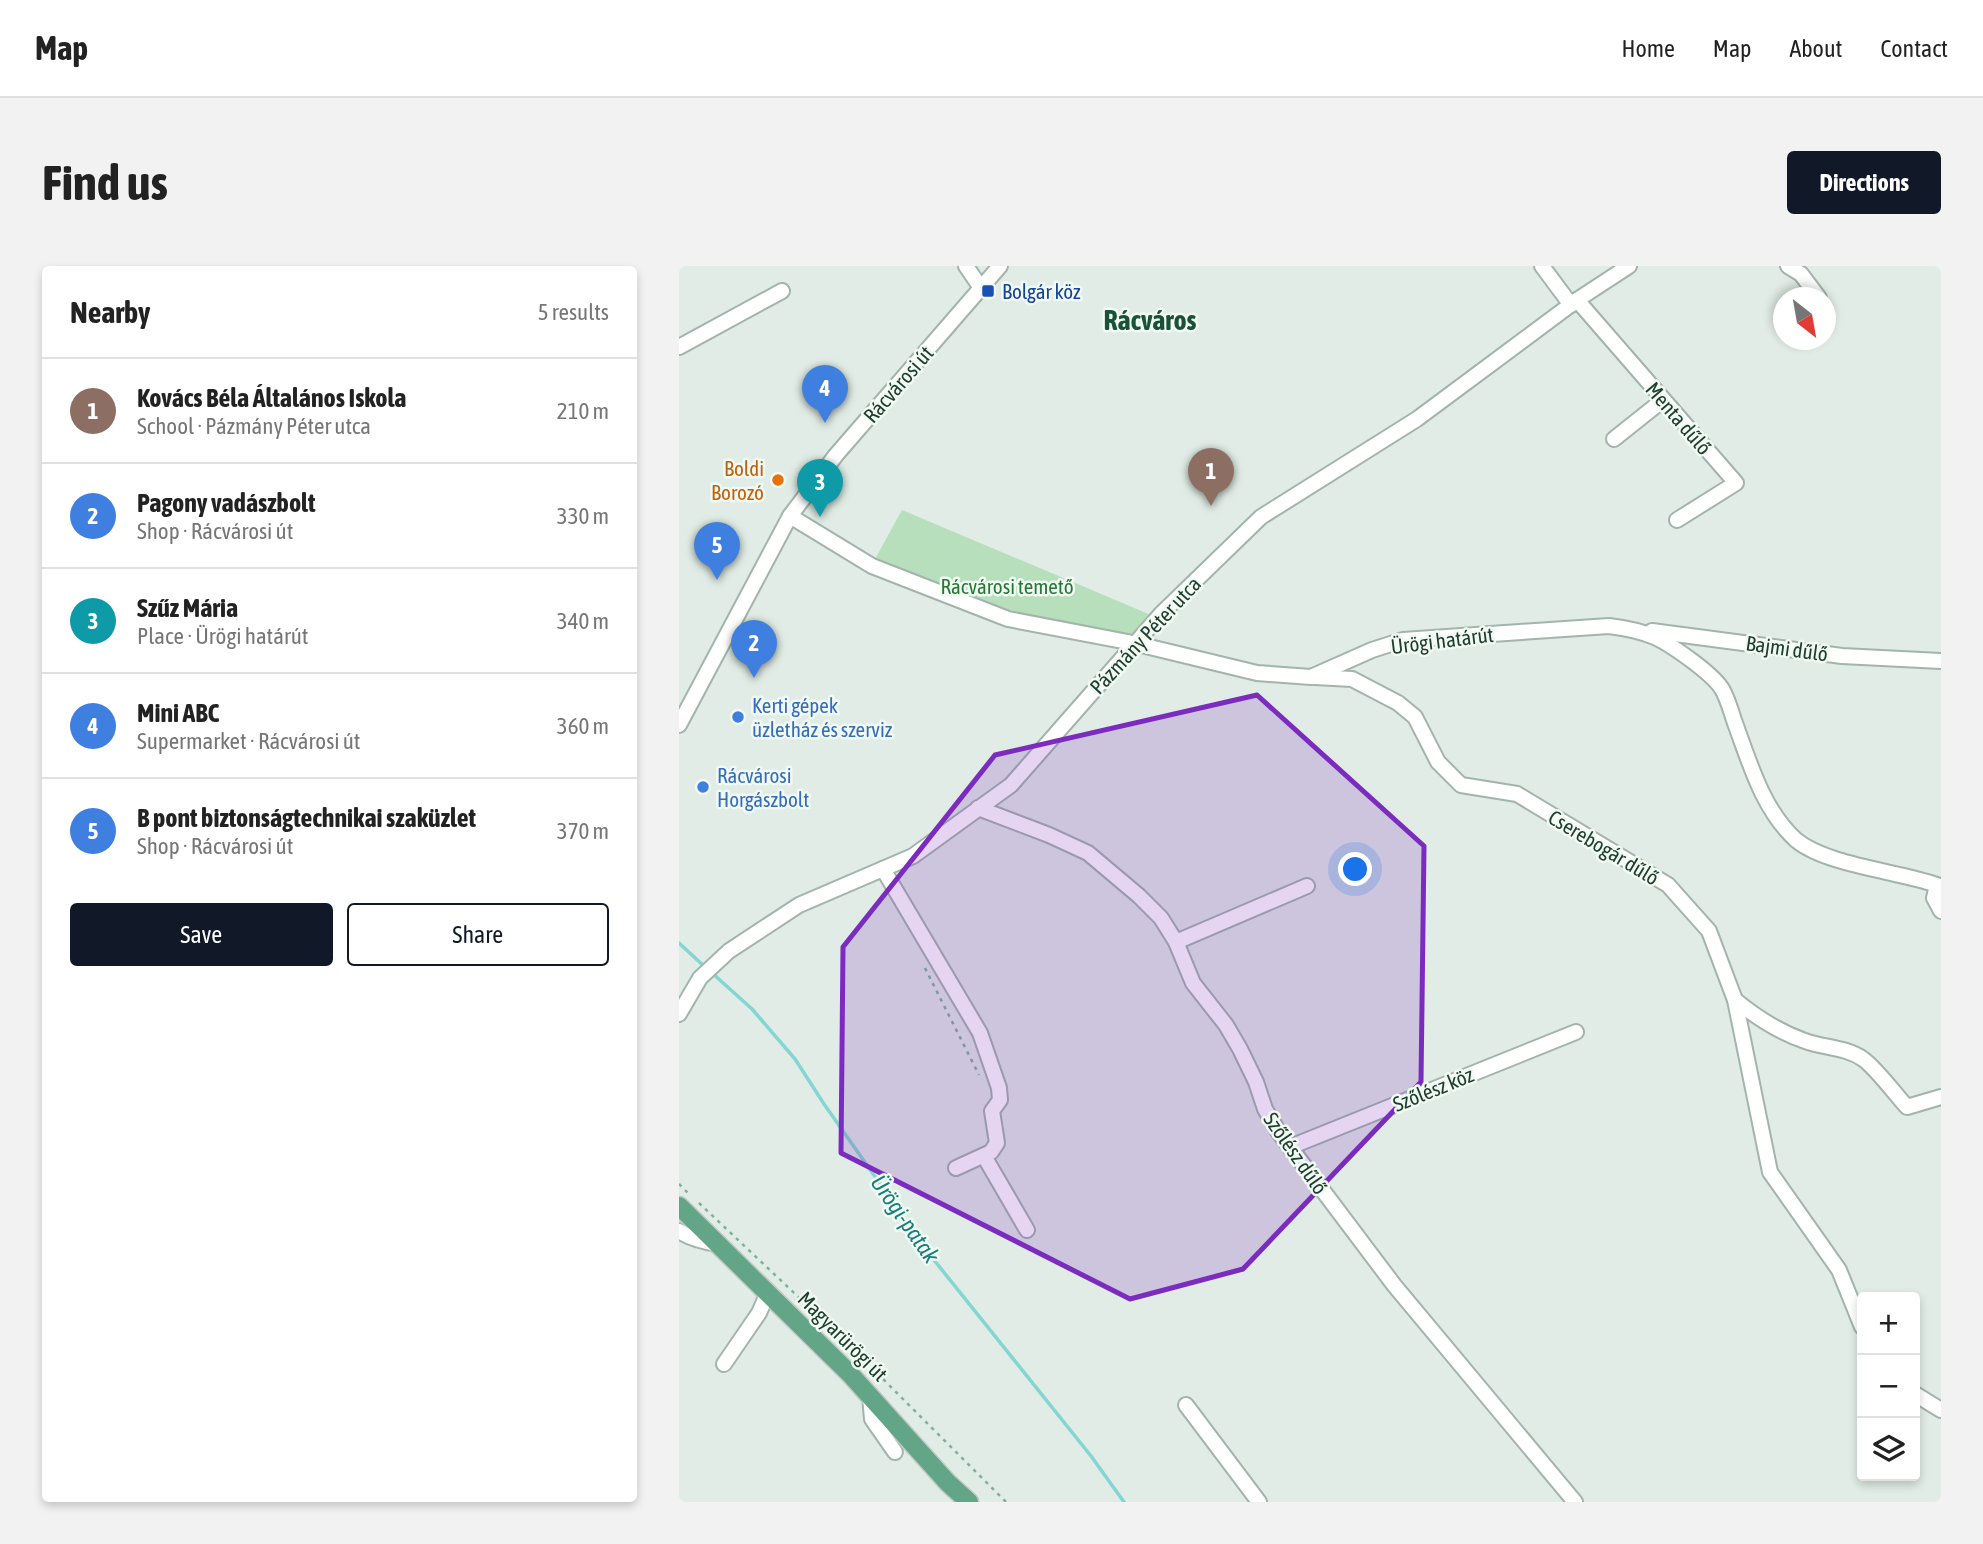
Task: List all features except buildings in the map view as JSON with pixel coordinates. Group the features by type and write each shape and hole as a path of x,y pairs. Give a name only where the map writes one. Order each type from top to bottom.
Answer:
{"main road":[{"name":"Magyarürögi út","path":"679,1206 870,1396 948,1483 969,1502"}],"street":[{"path":"966,266 981,288"},
{"name":"Rácvárosi út","path":"679,725 789,516 836,455 1000,266"},
{"name":"Menta dűlő","path":"1542,266 1736,483 1677,520"},
{"name":"Pázmány Péter utca","path":"679,1014 700,978 729,951 799,905 913,856 1011,785 1133,643 1261,517 1417,419 1574,303 1629,266"},
{"path":"1788,266 1801,274 1811,287"},
{"path":"679,347 782,291"},
{"path":"1614,439 1663,400"},
{"name":"Ürögi határút","path":"789,516 872,566 1008,619 1133,643 1258,673 1311,677 1372,650 1403,640 1609,626 1633,629 1663,639 1705,671 1721,688 1752,773 1779,821 1797,841 1818,853 1939,884 1934,898 1941,911"},
{"name":"Bajmi dűlő","path":"1633,629 1842,656 1941,661"},
{"name":"Cserebogár dűlő","path":"1311,677 1352,679 1391,699 1415,717 1438,762 1461,785 1517,794 1668,885 1709,930 1735,1000 1770,1172 1839,1270 1857,1315"},
{"name":"Szőlész dűlő","path":"978,808 1088,853 1161,918 1176,942 1193,983 1226,1025 1240,1049 1265,1109 1278,1131 1394,1285 1575,1502"},
{"path":"883,869 980,1033 999,1088 1000,1100 992,1111 997,1143 991,1152 956,1168"},
{"path":"1176,942 1307,887"},
{"path":"1735,1000 1774,1028 1806,1042 1847,1051 1864,1059 1907,1107 1941,1097"},
{"name":"Szőlész köz","path":"1290,1147 1576,1032"},
{"path":"984,1156 1027,1230"},
{"path":"680,1233 703,1242 719,1244"},
{"path":"724,1364 759,1313 765,1297 761,1286"},
{"path":"870,1396 872,1419 895,1452"},
{"path":"1920,1397 1941,1410"},
{"path":"1186,1405 1259,1502"}],"path":[{"path":"920,959 984,1084"},
{"path":"679,1184 847,1343 1006,1502"}],"highlighted area":[{"path":"1257,695 1424,846 1421,1082 1243,1269 1130,1299 841,1153 843,947 995,755"}],"green space":[{"name":"Rácvárosi temető","path":"902,510 1151,615 1130,643 1008,619 874,561"}],"waterway":[{"name":"Ürögi-patak","path":"679,943 705,967"},
{"name":"Ürögi-patak","path":"711,972 752,1009 795,1059 930,1255 1091,1456 1124,1502"}],"place":[{"name":"Bolgár köz","path":"988,291"},
{"name":"Mini ABC","path":"825,423"},
{"name":"Boldi Borozó","path":"778,480"},
{"name":"Kovács Béla Általános Iskola","path":"1211,506"},
{"name":"Szűz Mária","path":"820,517"},
{"name":"B pont biztonságtechnikai szaküzlet","path":"717,580"},
{"name":"Pagony vadászbolt","path":"754,678"},
{"name":"Kerti gépek üzletház és szerviz","path":"738,717"},
{"name":"Rácvárosi Horgászbolt","path":"703,787"}],"district":[{"name":"Rácváros","path":"1150,320"}]}
